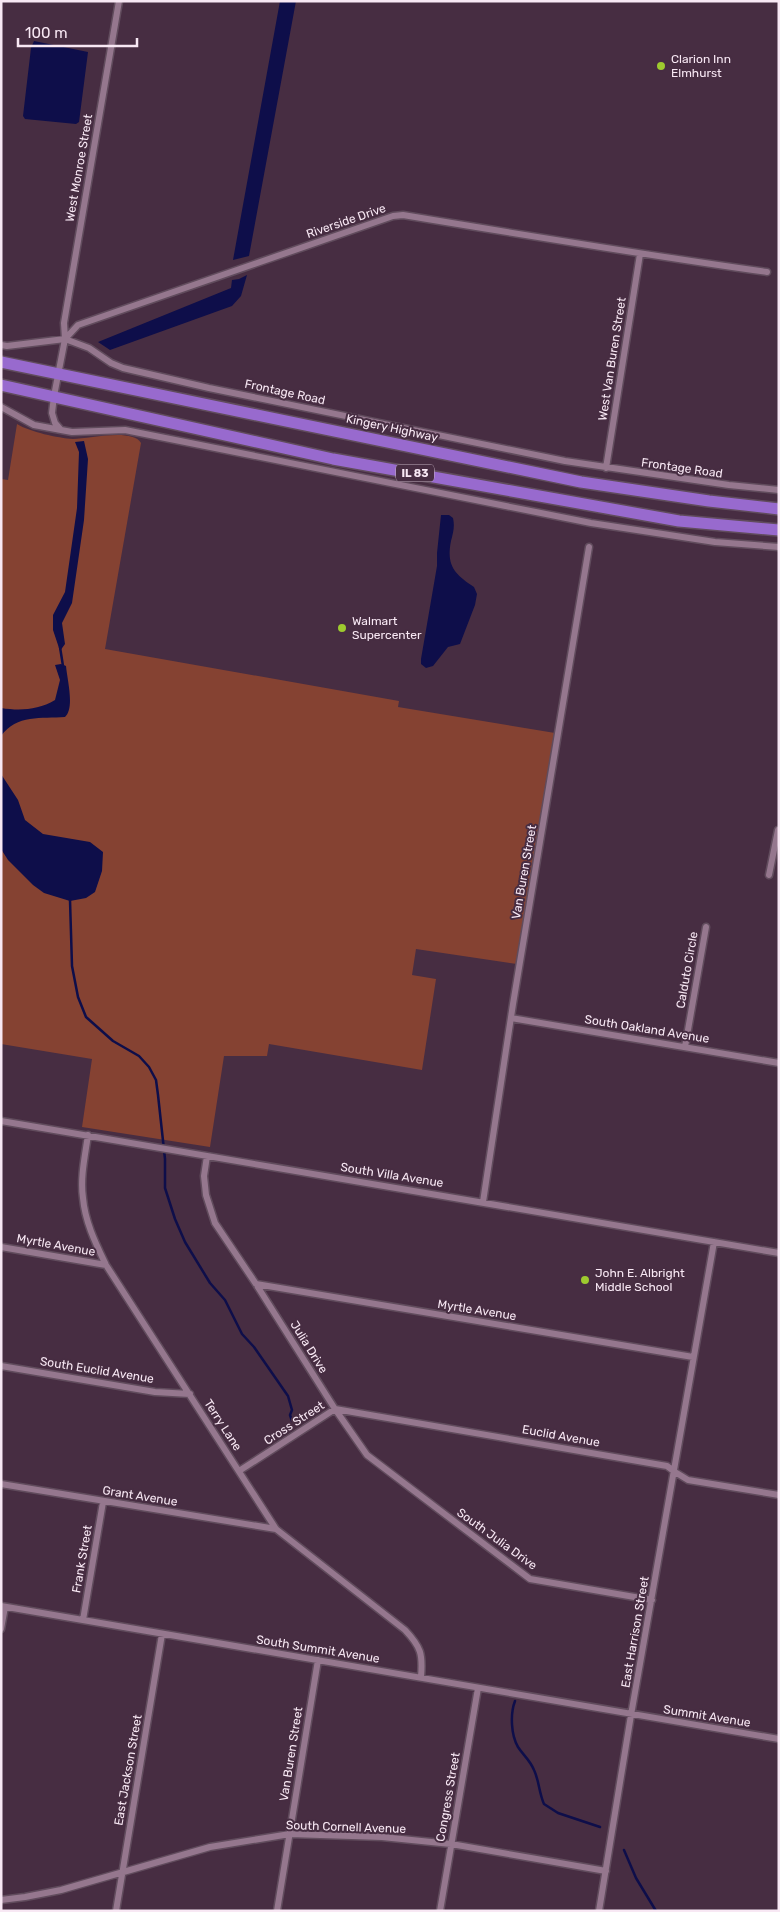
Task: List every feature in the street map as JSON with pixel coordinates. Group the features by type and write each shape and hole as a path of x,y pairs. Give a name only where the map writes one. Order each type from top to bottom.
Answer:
{"highway":[{"name":"Kingery Highway","path":"1,362 581,482 709,501 779,509"},
{"name":"IL 83","path":"1,385 333,459 679,521 779,530"}],"street":[{"name":"West Monroe Street","path":"66,339 64,323 119,1"},
{"name":"Riverside Drive","path":"66,339 78,325 91,320 393,216 403,215 640,254 767,272"},
{"name":"West Van Buren Street","path":"606,468 640,254"},
{"name":"Frontage Road","path":"1,345 7,346 66,339 89,348 111,363 128,370 556,460 729,485 779,490"},
{"path":"61,430 55,423 52,413 66,339"},
{"path":"1,407 34,425 72,432 125,430 591,523 715,542 779,547"},
{"name":"Van Buren Street","path":"483,1202 588,547"},
{"path":"769,875 778,827"},
{"name":"Calduto Circle","path":"685,1047 706,927"},
{"name":"South Oakland Avenue","path":"511,1018 779,1063"},
{"name":"South Villa Avenue","path":"1,1121 779,1253"},
{"name":"Terry Lane","path":"88,1135 83,1173 83,1198 94,1239 106,1266 276,1529 405,1630 414,1640 423,1658 421,1677"},
{"name":"Julia Drive","path":"207,1156 204,1176 206,1195 215,1223 335,1409 368,1455 447,1517"},
{"name":"East Harrison Street","path":"599,1911 714,1242"},
{"name":"Myrtle Avenue","path":"1,1247 106,1266"},
{"name":"Myrtle Avenue","path":"256,1284 694,1357"},
{"name":"South Euclid Avenue","path":"1,1366 155,1392 190,1394"},
{"name":"Cross Street","path":"240,1471 335,1409"},
{"name":"Euclid Avenue","path":"335,1409 667,1466 688,1480 779,1495"},
{"name":"Grant Avenue","path":"1,1484 276,1529"},
{"name":"Frank Street","path":"83,1620 103,1502"},
{"name":"South Julia Drive","path":"447,1517 530,1579 652,1600"},
{"path":"1,1629 3,1607"},
{"name":"South Summit Avenue","path":"3,1607 632,1714"},
{"name":"East Jackson Street","path":"116,1911 162,1634"},
{"name":"Van Buren Street","path":"277,1911 318,1660"},
{"name":"Congress Street","path":"440,1911 478,1688"},
{"name":"Summit Avenue","path":"632,1714 779,1739"},
{"name":"South Cornell Avenue","path":"1,1900 62,1890 122,1871 210,1847 290,1834 382,1837 451,1844 606,1871"}],"shaded area":[{"path":"280,1 296,1 249,256 233,260"},
{"path":"34,41 88,52 79,122 76,124 25,119 23,116 31,48"},
{"path":"247,275 241,296 232,306 110,350 98,342 231,288 232,280"},
{"path":"17,424 36,432 73,439 120,435 129,436 141,443 105,649 399,701 398,707 555,733 517,964 416,949 412,975 436,979 422,1070 269,1044 267,1056 224,1056 210,1147 82,1127 92,1059 1,1044 1,479 8,480"},
{"path":"84,441 88,459 84,520 72,603 62,623 65,644 60,651 53,630 53,615 65,592 77,508 79,452 75,442"},
{"path":"441,515 449,515 453,518 454,527 450,557 453,568 474,587 477,594 475,605 460,644 448,647 433,666 426,668 421,664 421,659 437,566"},
{"path":"61,664 66,666 70,693 70,707 65,717 38,718 22,721 7,729 1,736 1,708 29,709 55,700 60,680 55,665"},
{"path":"1,774 18,800 25,820 43,834 90,842 103,852 102,871 95,892 86,898 70,901 44,893 33,885 8,860 1,849"}],"waterway":[{"path":"60,647 63,666"},
{"path":"70,900 72,966 78,997 86,1017 113,1041 139,1056 149,1067 156,1080 165,1159 165,1188 175,1219 185,1242 210,1283 225,1300 242,1334 254,1347 288,1396 292,1410 290,1415 292,1421"},
{"path":"515,1701 512,1718 514,1737 518,1747 531,1763 544,1804 558,1813 600,1827"},
{"path":"624,1850 636,1878 656,1911"}],"place":[{"name":"Clarion Inn Elmhurst","path":"661,66"},
{"name":"Walmart Supercenter","path":"342,628"},
{"name":"John E. Albright Middle School","path":"585,1280"}]}
